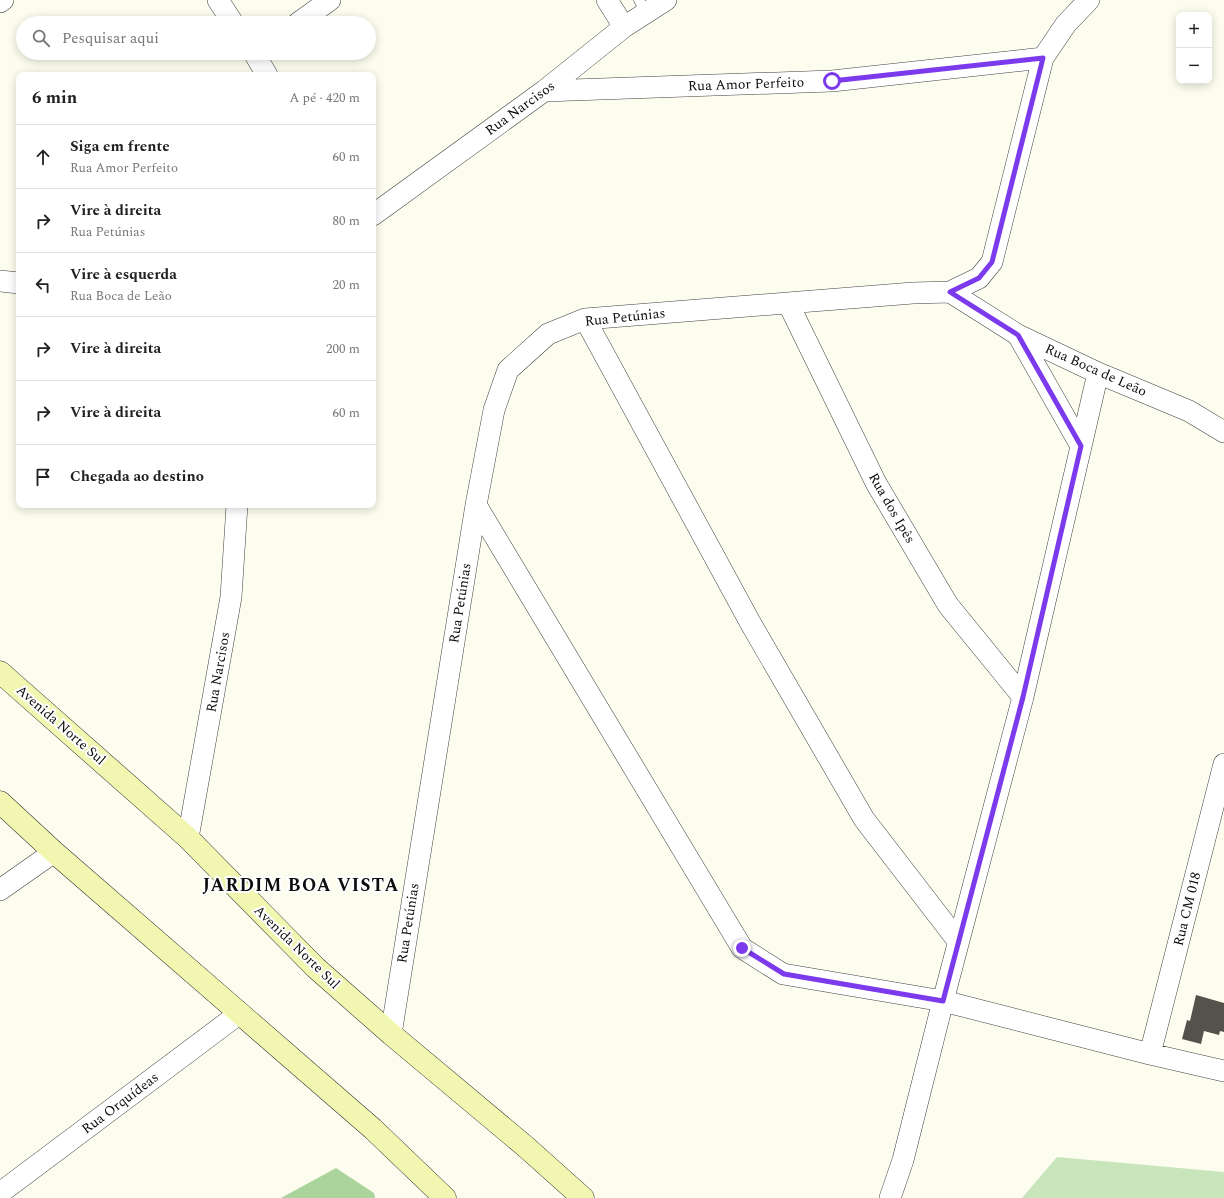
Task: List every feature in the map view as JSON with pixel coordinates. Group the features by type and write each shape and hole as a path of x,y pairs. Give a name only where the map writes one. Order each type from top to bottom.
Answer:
{"street":[{"path":"218,0 228,16"},
{"path":"308,16 330,0"},
{"path":"607,0 624,27"},
{"name":"Rua Narcisos","path":"376,213 544,91 624,27 643,6 666,0"},
{"name":"Rua Petúnias","path":"391,1034 476,505 494,410 508,370 548,334 585,319 913,293 950,292 979,278 992,262 1043,58 1066,24 1089,0"},
{"name":"Rua Amor Perfeito","path":"544,91 832,81 1043,58"},
{"path":"258,60 265,72"},
{"path":"0,281 16,283"},
{"name":"Rua Boca de Leão","path":"950,292 1018,335 1098,372 1189,411 1224,432"},
{"name":"Rua dos Ipês","path":"788,303 876,483 948,605 1023,697"},
{"path":"585,319 751,624 864,819 958,941"},
{"path":"1018,335 1081,446"},
{"path":"890,1198 903,1160 958,941 1023,697 1098,372"},
{"path":"476,505 742,948 784,974 943,1001 1150,1054 1224,1071"},
{"name":"Rua Narcisos","path":"188,838 231,597 237,508"},
{"name":"Avenida Norte Sul","path":"0,672 188,838 316,968 391,1034 526,1147 583,1198"},
{"name":"Rua CM 018","path":"1150,1054 1224,764"},
{"path":"0,802 54,852 373,1129 445,1198"},
{"path":"0,890 54,852"},
{"name":"Rua Orquídeas","path":"0,1193 240,1013"}],"green space":[{"path":"1057,1157 1224,1172 1224,1198 1022,1198"},
{"path":"336,1168 374,1193 375,1198 281,1198"}],"building":[{"path":"1196,995 1224,1003 1224,1032 1220,1031 1219,1035 1204,1031 1201,1044 1182,1039 1187,1020 1190,1021"}],"district":[{"name":"JARDIM BOA VISTA","path":"301,885"}],"route":[{"path":"742,948 784,974 943,1001 1023,697 1081,446 1018,335 950,292 979,278 992,262 1043,58 832,81"}]}
